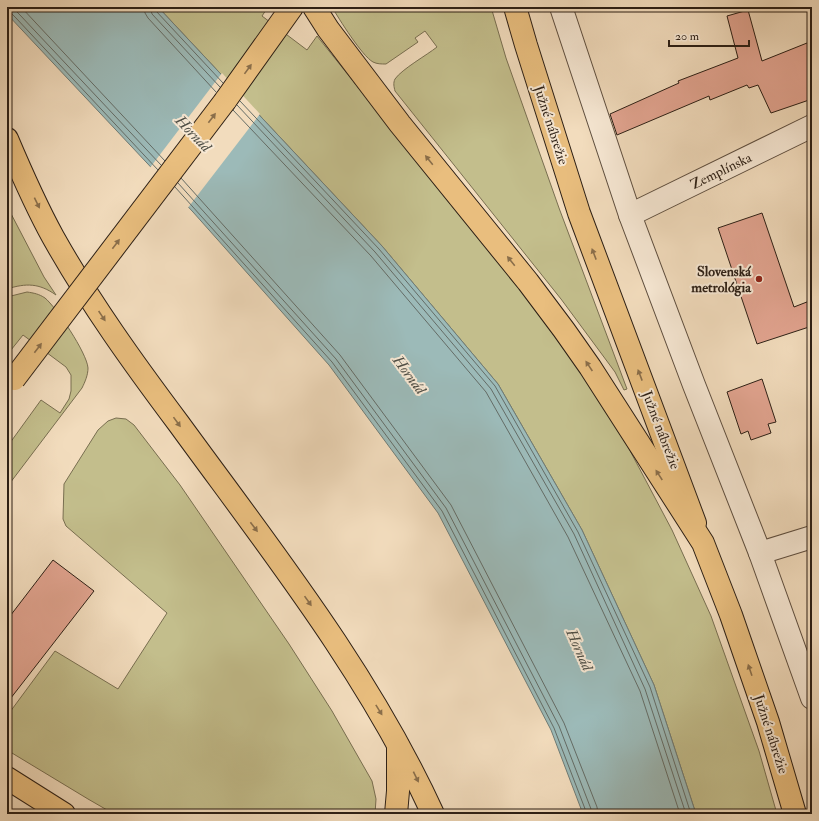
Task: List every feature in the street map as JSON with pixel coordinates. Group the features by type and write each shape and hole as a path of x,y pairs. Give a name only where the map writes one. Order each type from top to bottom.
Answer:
{"main road":[{"path":"10,383 225,101 292,7"},
{"path":"314,7 328,29 400,124 528,282 564,330 703,543"},
{"name":"Južné nábrežie","path":"515,7 579,213 731,615 765,714 795,814"},
{"path":"7,139 19,168 53,236 92,301 134,364 286,569 317,614 352,667 398,743 433,814"},
{"path":"396,814 398,791 398,743"},
{"path":"7,778 64,814"}],"street":[{"path":"560,7 630,215 694,385 760,553 812,698"},
{"name":"Zemplínska","path":"630,215 812,126"},
{"path":"760,553 812,537"}],"shaded area":[{"path":"158,7 268,7 262,16 307,50 317,36 522,292 583,375 627,445 672,530 711,616 759,751 777,814 696,814 654,685 582,530 498,384 382,246"},
{"path":"332,7 491,7 506,58 559,208 627,389 624,390 615,372 561,299 395,91 394,82 398,75 437,47 425,31 415,38 418,42 386,64 376,63 363,53"},
{"path":"7,206 44,277 56,295 44,288 32,285 7,289"},
{"path":"27,292 41,296 50,303 77,342 86,361 88,371 82,388 7,487 7,447 41,400 60,413 69,399 71,391 71,375 66,367 23,335 7,355 7,297"},
{"path":"116,418 126,419 134,425 180,485 289,644 332,711 372,781 376,799 375,814 114,814 7,750 7,716 55,651 118,689 167,613 66,526 63,519 64,484 98,430 108,421"}],"water":[{"name":"Hornád","path":"7,7 158,7 382,246 498,384 582,530 654,685 696,814 583,814 551,730 438,513 329,365 193,212 7,14"}],"pier":[{"path":"222,73 260,114 187,209 149,169"}],"building":[{"path":"748,10 762,61 812,41 812,99 771,113 758,85 749,88 747,85 710,100 709,96 617,135 610,114 679,83 678,81 738,58 727,16"},
{"path":"762,213 794,307 812,300 812,326 757,344 718,228"},
{"path":"762,379 776,422 768,424 771,433 751,440 748,431 741,434 727,392"},
{"path":"53,560 94,591 7,703 7,620"}],"place":[{"name":"Slovenská metrológia","path":"759,279"}]}
